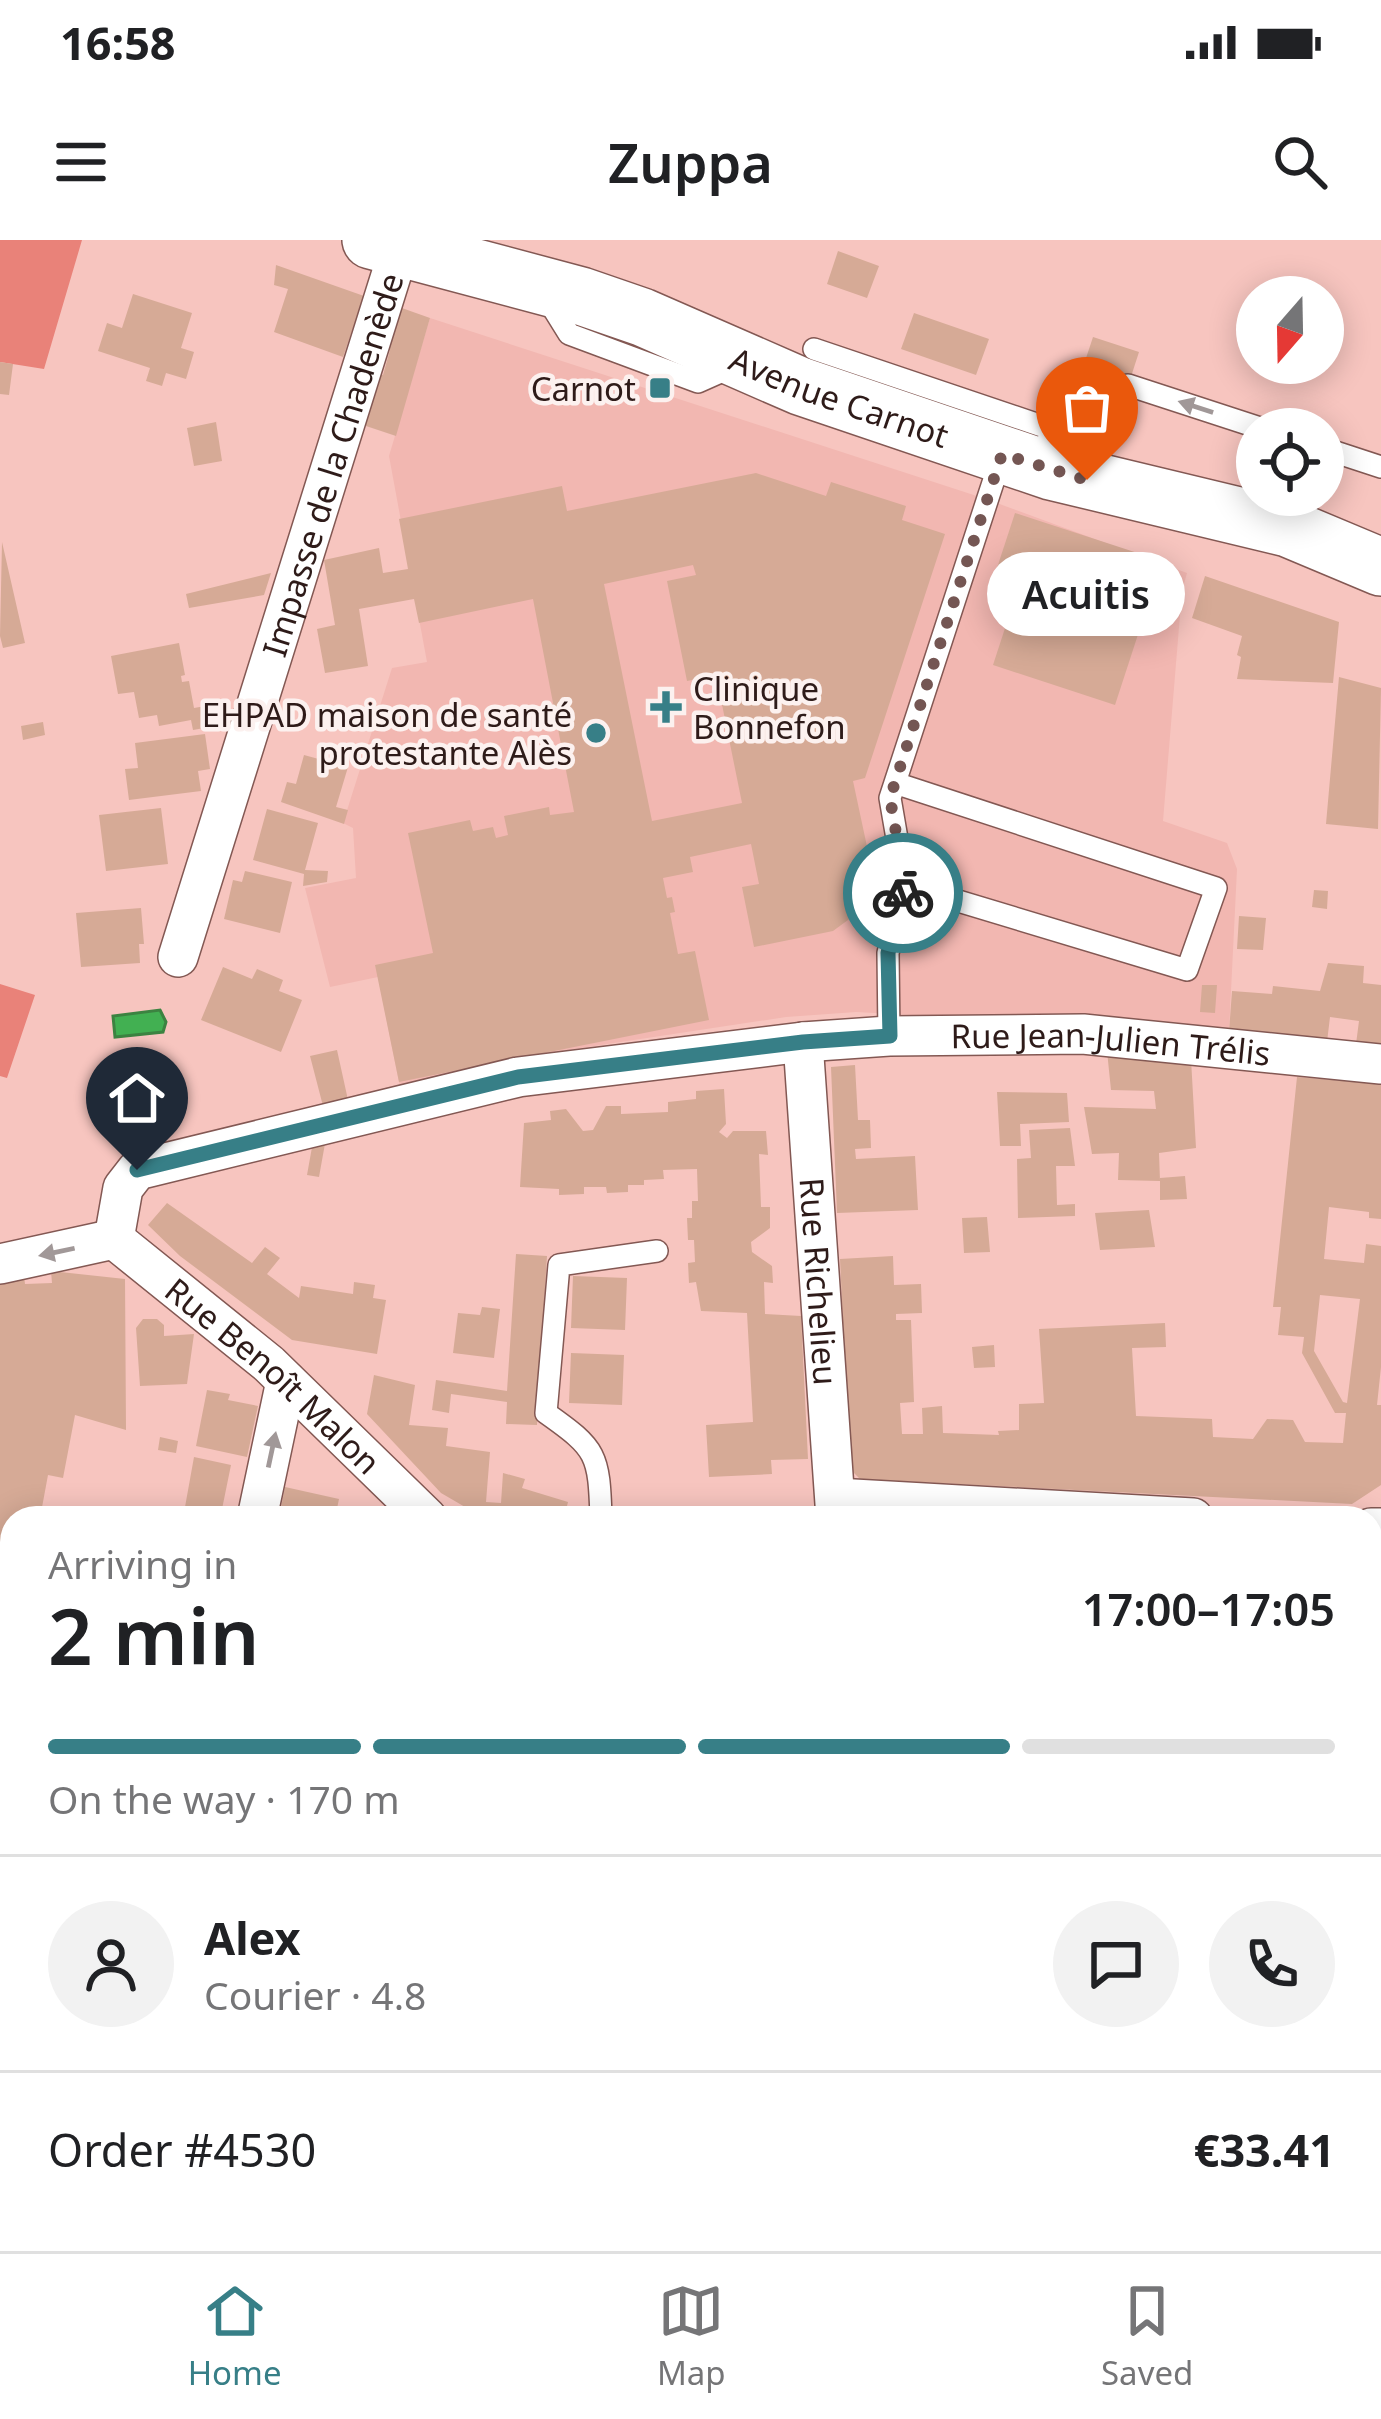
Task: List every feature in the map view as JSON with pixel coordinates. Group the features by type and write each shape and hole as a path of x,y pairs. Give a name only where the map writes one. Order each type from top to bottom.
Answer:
{"main road":[{"name":"Avenue Carnot","path":"385,245 642,316 800,386 1027,462 1288,528 1381,567"}],"street":[{"name":"Impasse de la Chadenède","path":"178,957 385,245"},
{"name":"Rue Jean-Julien Trélis","path":"114,1239 123,1188 137,1170 518,1077 890,1036 1083,1034 1381,1064"},
{"name":"Rue Richelieu","path":"803,1042 836,1506"},
{"path":"0,1264 114,1239"},
{"name":"Rue Benoît Malon","path":"114,1239 286,1382 415,1506"},
{"path":"260,1506 286,1382"}],"lane":[{"path":"814,349 1048,428 1027,462 890,798 905,885 888,953 890,1036"},
{"path":"1128,386 1236,420"},
{"path":"1344,455 1381,467"},
{"path":"895,783 1216,888 1186,970 905,885"},
{"path":"601,1506 600,1483 589,1444 546,1413 559,1265 657,1251"}],"shaded area":[{"path":"0,240 82,240 44,369 0,362"},
{"name":"Clinique Bonnefon","path":"430,318 986,499 1187,573 1163,821 1227,843 1237,869 1229,1032 856,1012 786,1017 535,1055 400,1087 378,977 330,987 305,888 356,878 353,828 343,823 392,668 427,662 389,456"},
{"path":"0,984 35,995 7,1078 0,1076"},
{"path":"160,1010 166,1022 163,1032 115,1037 113,1016"}],"building":[{"path":"838,251 879,266 867,298 827,284"},
{"path":"276,265 364,296 343,357 274,332 288,289 274,285"},
{"path":"133,294 192,313 181,348 194,352 186,379 166,373 162,386 146,381 150,368 98,351 107,323 122,328"},
{"path":"399,307 430,318 396,436 360,424 376,372 383,375 390,350 383,349"},
{"path":"914,313 989,339 976,375 901,349"},
{"path":"1093,337 1139,352 1126,392 1080,376"},
{"path":"0,362 13,364 9,395 0,394"},
{"path":"216,422 222,461 194,466 187,428"},
{"path":"756,473 826,496 831,482 906,506 902,520 945,534 865,778 853,781 878,898 833,931 754,947 742,887 759,884 751,844 690,857 693,872 663,878 675,912 670,913 678,954 695,951 709,1020 399,1082 375,965 433,953 408,833 470,820 473,831 493,827 496,838 508,835 504,816 549,807 550,815 574,812 533,599 419,623 414,599 359,609 368,666 325,673 317,629 335,625 324,560 379,548 383,573 408,569 399,519 562,486 567,511","holes":["693,565 696,575 667,581 687,681 716,675 742,803 652,821 604,584"]},
{"path":"1015,513 1162,561 1115,705 993,665 1021,579 996,571"},
{"path":"2,542 25,643 3,648 0,636"},
{"path":"271,573 264,595 189,608 186,594"},
{"path":"1205,576 1339,622 1333,683 1237,679 1242,636 1192,618"},
{"path":"179,643 182,682 189,681 194,708 228,702 221,725 193,730 191,720 159,726 157,715 139,718 134,692 118,694 111,656"},
{"path":"1339,677 1381,688 1378,829 1326,824"},
{"path":"43,722 45,735 23,740 21,726"},
{"path":"205,734 210,769 198,771 201,791 129,800 125,769 138,768 135,743"},
{"path":"304,755 348,767 336,807 348,810 344,824 281,802 287,782 296,784"},
{"path":"161,808 168,864 106,871 99,815"},
{"path":"267,809 318,823 305,870 328,871 327,882 303,886 304,874 253,860"},
{"path":"245,871 292,882 280,933 224,919 233,880 242,882"},
{"path":"1314,890 1328,891 1327,909 1312,907"},
{"path":"141,908 144,944 139,944 140,963 81,967 76,913"},
{"path":"1239,916 1266,918 1263,950 1237,949"},
{"path":"1328,963 1364,966 1363,983 1381,985 1381,1046 1356,1044 1359,1021 1330,1017 1327,1042 1229,1032 1232,991 1272,994 1273,986 1320,991"},
{"path":"223,967 252,979 257,969 283,980 279,991 302,1000 281,1052 201,1020"},
{"path":"1202,985 1217,985 1215,1013 1200,1012"},
{"path":"337,1050 348,1100 323,1106 310,1056"},
{"path":"1107,1051 1191,1059 1196,1148 1159,1153 1160,1181 1118,1180 1119,1153 1092,1154 1084,1107 1156,1109 1154,1091 1111,1090"},
{"path":"855,1065 858,1120 870,1120 871,1148 855,1149 856,1159 915,1156 918,1210 837,1213 831,1067"},
{"path":"1297,1077 1381,1084 1381,1219 1369,1218 1369,1212 1329,1207 1324,1259 1364,1263 1366,1244 1381,1246 1377,1405 1381,1405 1381,1485 1352,1504 860,1479 850,1469 840,1259 893,1256 894,1285 921,1284 922,1313 896,1314 896,1320 911,1320 914,1402 900,1403 902,1434 923,1434 922,1408 942,1406 943,1433 999,1435 998,1431 1019,1430 1019,1404 1044,1403 1039,1329 1165,1323 1166,1347 1132,1348 1136,1416 1212,1419 1213,1437 1253,1439 1267,1419 1293,1420 1305,1442 1343,1443 1346,1413 1335,1413 1302,1353 1304,1337 1278,1335 1281,1307 1273,1307","holes":["1320,1295 1360,1299 1347,1403 1314,1351"]},
{"path":"724,1089 726,1124 719,1132 727,1138 733,1131 766,1131 768,1155 759,1154 761,1207 770,1207 770,1228 751,1242 752,1252 772,1266 773,1283 764,1282 765,1314 801,1316 808,1459 771,1460 772,1474 709,1477 706,1425 753,1422 747,1313 701,1311 696,1282 689,1283 688,1263 695,1262 687,1218 692,1218 692,1201 698,1201 697,1169 663,1170 664,1179 628,1185 628,1192 584,1187 584,1194 559,1195 559,1189 520,1187 524,1123 551,1120 550,1111 566,1109 583,1131 593,1130 606,1106 621,1106 621,1114 668,1112 668,1102 696,1099 696,1091"},
{"path":"997,1092 1067,1093 1069,1122 1020,1124 1021,1146 1000,1146"},
{"path":"1070,1128 1075,1166 1056,1166 1057,1205 1075,1204 1075,1216 1018,1218 1017,1159 1031,1158 1029,1130"},
{"path":"314,1136 326,1138 319,1177 307,1175"},
{"path":"1185,1176 1187,1199 1160,1200 1160,1178"},
{"path":"167,1203 252,1263 265,1247 280,1258 267,1274 299,1298 301,1286 353,1294 354,1282 375,1285 373,1298 386,1300 377,1354 292,1340 180,1256 148,1225"},
{"path":"1149,1210 1155,1247 1100,1250 1095,1213"},
{"path":"987,1217 990,1252 964,1253 962,1218"},
{"path":"516,1254 547,1256 537,1425 506,1424 507,1402 451,1394 449,1413 432,1410 436,1380 507,1391"},
{"path":"51,1271 125,1279 126,1430 75,1415 63,1478 48,1475 42,1506 0,1506 0,1280 24,1276 25,1284 52,1283"},
{"path":"573,1276 627,1278 625,1330 571,1328"},
{"path":"482,1307 500,1309 494,1358 453,1353 458,1313 480,1315"},
{"path":"143,1319 157,1319 164,1325 164,1336 194,1334 187,1384 140,1386 136,1328"},
{"path":"994,1345 995,1367 974,1368 972,1347"},
{"path":"571,1353 624,1355 622,1405 569,1403"},
{"path":"374,1375 415,1385 409,1425 448,1428 446,1446 490,1452 486,1502 501,1503 503,1473 525,1479 522,1488 568,1502 567,1506 463,1506 441,1493 367,1414"},
{"path":"207,1390 258,1406 247,1457 196,1446"},
{"path":"160,1437 178,1441 176,1453 158,1450"},
{"path":"194,1457 231,1465 223,1506 185,1506"},
{"path":"285,1487 339,1499 338,1506 281,1506"}],"way so far":[{"path":"903,893 890,798 1002,454 1087,480"}],"place":[{"name":"Carnot","path":"660,388"},
{"name":"Acuitis","path":"1087,480"},
{"name":"Clinique Bonnefon","path":"666,707"},
{"name":"EHPAD maison de santé protestante Alès","path":"596,733"}],"route":[{"path":"137,1170 518,1077 890,1036 888,953 903,893"}]}
